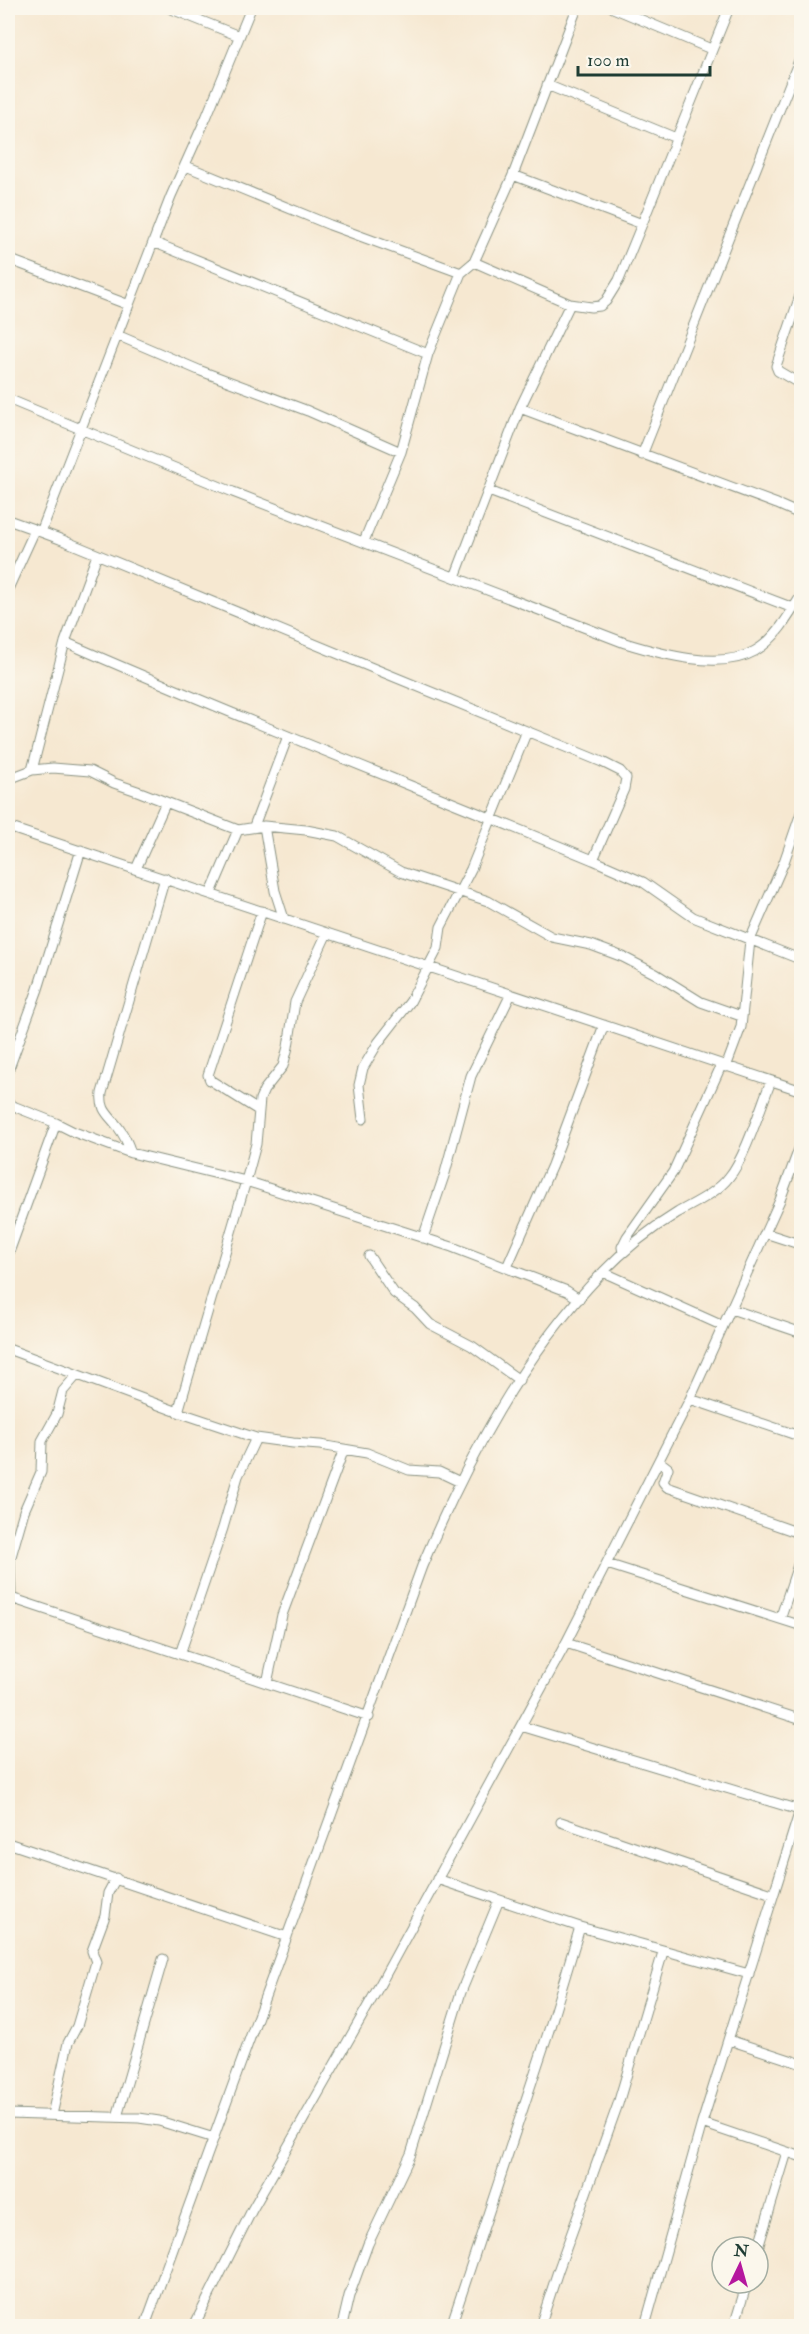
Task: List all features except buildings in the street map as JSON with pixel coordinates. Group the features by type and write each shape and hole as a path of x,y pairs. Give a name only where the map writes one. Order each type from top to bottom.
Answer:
{"street":[{"path":"169,8 239,36"},
{"path":"8,589 38,531 171,196 186,166 251,8"},
{"path":"364,541 401,452 428,354 461,273 474,262 513,175 577,8"},
{"path":"613,8 711,49"},
{"path":"474,262 570,304 591,308 600,306 606,301 619,280 729,8"},
{"path":"642,455 801,53"},
{"path":"547,86 676,138"},
{"path":"186,166 330,225 461,273"},
{"path":"513,175 642,224"},
{"path":"153,243 428,354"},
{"path":"8,259 129,305"},
{"path":"801,290 776,366 778,371 801,385"},
{"path":"455,577 520,408 570,304"},
{"path":"117,335 192,368 308,411 401,452"},
{"path":"8,399 233,492 625,643 667,655 721,660 748,654 764,645 774,634 801,594"},
{"path":"520,408 801,515"},
{"path":"489,491 793,608"},
{"path":"8,520 527,731 602,762 624,774 626,783 624,789 593,860"},
{"path":"32,770 65,642 97,555"},
{"path":"65,642 192,698 593,860 643,882 693,917 801,960"},
{"path":"363,1119 359,1085 363,1068 378,1043 411,1002 438,948 442,924 460,891 527,731"},
{"path":"284,919 259,826 288,736"},
{"path":"9,779 32,770 52,768 90,771 114,783 238,830 259,826 337,836 401,872 488,901 552,937 591,945 623,957 701,1002 741,1016"},
{"path":"136,869 166,802"},
{"path":"622,1253 622,1246 627,1237 672,1172 739,1035 750,940 784,862 801,810"},
{"path":"8,827 801,1091"},
{"path":"211,893 238,830"},
{"path":"8,1071 38,989 81,850"},
{"path":"131,1153 121,1132 101,1105 102,1094 165,878"},
{"path":"258,1110 210,1080 208,1075 262,911"},
{"path":"178,1412 256,1144 258,1110 262,1093 286,1058 295,1002 327,933"},
{"path":"423,1238 445,1173 471,1076 511,994"},
{"path":"507,1267 552,1165 604,1024"},
{"path":"145,2326 369,1717 422,1566 460,1482 481,1442 519,1380 559,1322 579,1299 603,1272 639,1238 729,1178 741,1155 771,1081"},
{"path":"8,1104 131,1153 246,1181 423,1238 507,1267 567,1291 579,1299"},
{"path":"8,1255 56,1123"},
{"path":"194,2326 252,2210 377,1990 567,1643 690,1399 801,1147"},
{"path":"765,1233 801,1245"},
{"path":"369,1256 394,1293 415,1308 430,1324 472,1346 519,1380"},
{"path":"603,1272 723,1326"},
{"path":"731,1309 801,1333"},
{"path":"8,1349 255,1438 366,1453 409,1470 439,1472 460,1482"},
{"path":"8,1614 10,1560 24,1511 41,1472 42,1441 57,1414 63,1391 77,1375"},
{"path":"690,1399 801,1437"},
{"path":"180,1654 223,1528 238,1476 255,1438"},
{"path":"267,1683 282,1615 344,1449"},
{"path":"659,1461 668,1468 663,1482 667,1488 801,1534"},
{"path":"780,1619 801,1553"},
{"path":"607,1564 801,1626"},
{"path":"9,1598 369,1717"},
{"path":"567,1643 801,1720"},
{"path":"521,1726 800,1807 702,2122 645,2326"},
{"path":"561,1822 772,1894"},
{"path":"8,1843 287,1936"},
{"path":"52,2115 68,2043 76,2026 96,1962 92,1951 105,1916 108,1893 116,1878"},
{"path":"437,1879 580,1927 663,1952 749,1974"},
{"path":"342,2326 357,2272 411,2154 457,2003 499,1900"},
{"path":"451,2326 549,2030 580,1927"},
{"path":"540,2326 618,2104 663,1952"},
{"path":"117,2117 163,1959"},
{"path":"729,2040 801,2064"},
{"path":"8,2114 117,2117 159,2121 214,2138"},
{"path":"702,2122 801,2157"},
{"path":"762,2235 787,2152"},
{"path":"734,2326 743,2295"}]}
